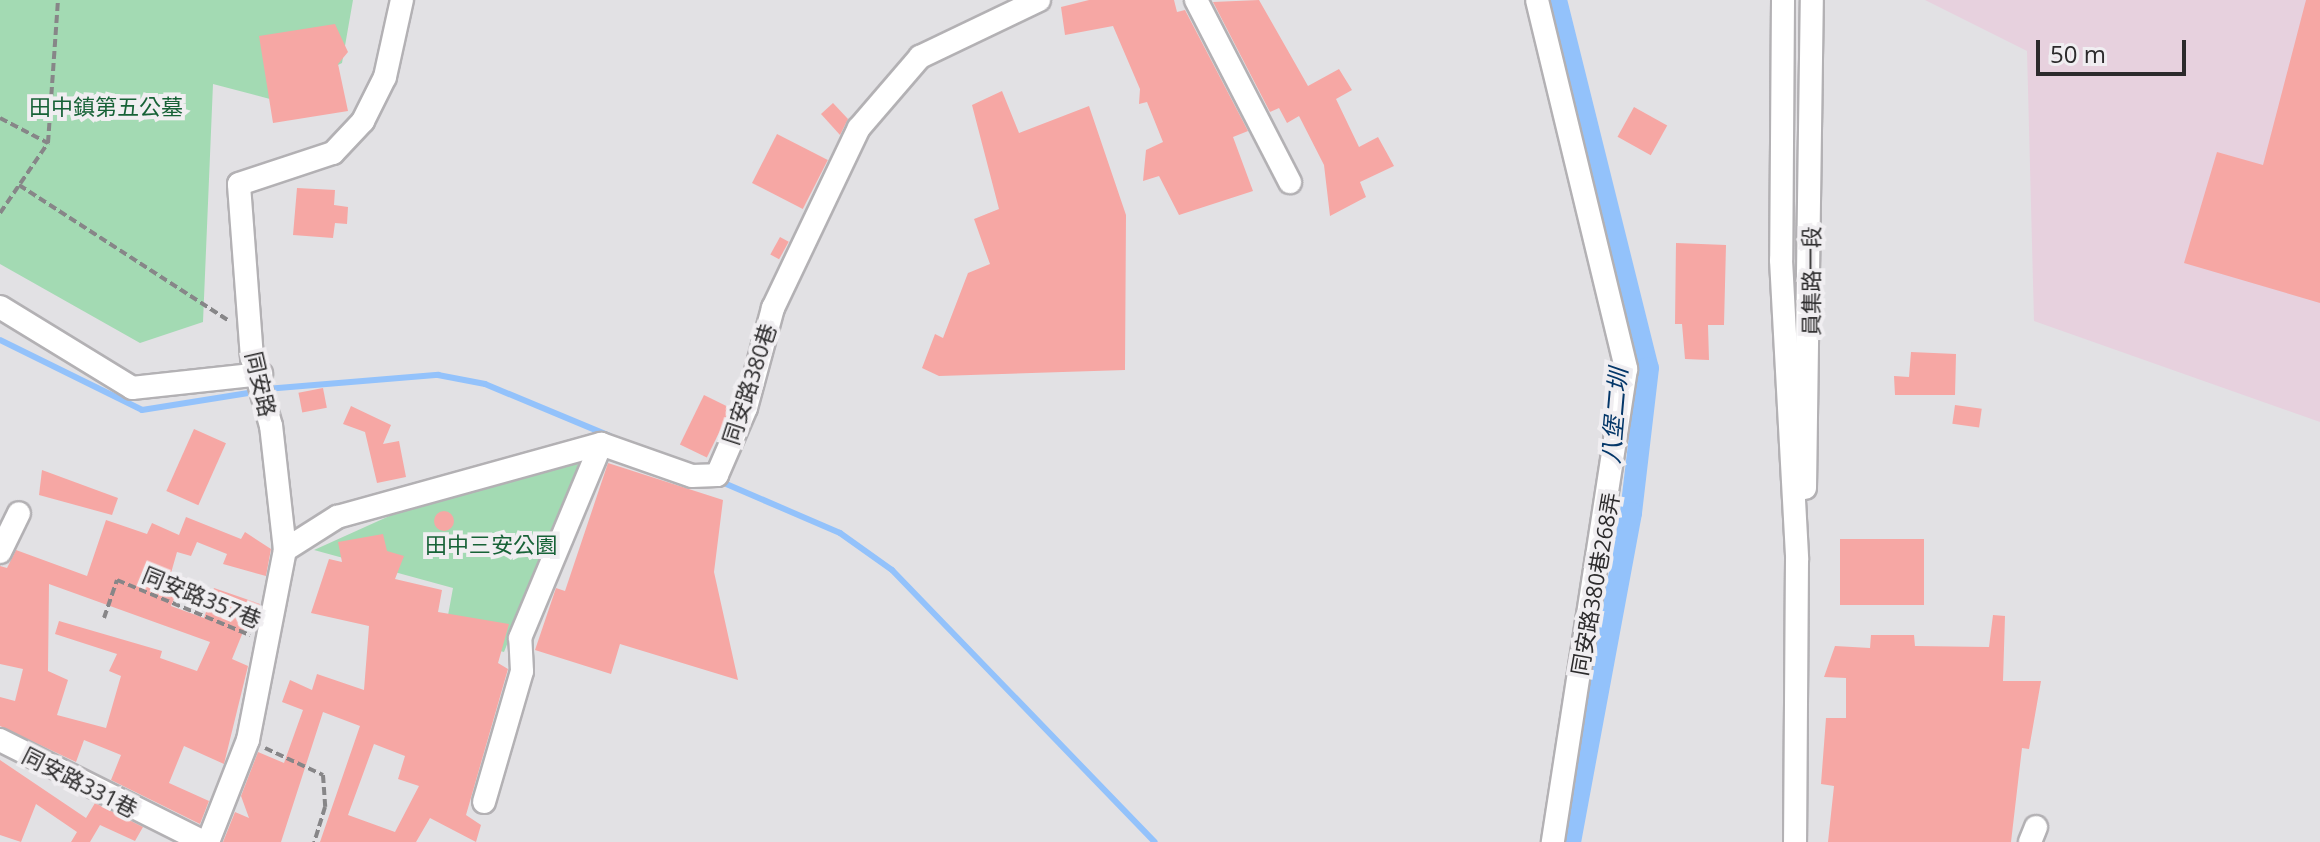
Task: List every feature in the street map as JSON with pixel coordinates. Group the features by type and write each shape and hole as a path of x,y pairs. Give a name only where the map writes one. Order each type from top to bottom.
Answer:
{"street":[{"name":"同安路","path":"206,842 248,740 285,550 261,374 250,323 239,184 333,153 363,121 385,77 402,0"},
{"name":"同安路380巷","path":"601,444 692,476 717,475 746,408 773,308 859,128 920,57 1039,0"},
{"path":"1196,0 1290,182"},
{"name":"同安路380巷268弄","path":"1537,0 1626,369 1553,842"},
{"name":"員集路一段","path":"1783,0 1781,260 1797,560 1795,842"},
{"name":"員集路一段","path":"1797,560 1811,423 1812,0"},
{"path":"0,307 132,388 261,374"},
{"path":"285,550 337,517 601,444"},
{"path":"484,802 522,671 520,638 601,444"},
{"path":"0,552 19,513"},
{"name":"同安路331巷","path":"0,740 206,842"}],"path":[{"path":"0,213 48,143 58,0"},
{"path":"0,118 48,143"},
{"path":"19,185 219,319 250,323"},
{"name":"同安路357巷","path":"104,618 117,580 267,641"},
{"path":"248,740 323,775 325,807 314,842"}],"shaded area":[{"path":"1925,0 2320,0 2320,422 2034,321 2027,51"}],"green space":[{"name":"田中鎮第五公墓","path":"0,0 353,0 342,63 270,99 213,84 203,322 140,343 0,264"},
{"name":"田中三安公園","path":"581,460 504,652 444,637 453,588 314,550 396,513"}],"building":[{"path":"1089,0 1174,0 1177,12 1185,10 1248,131 1233,137 1253,191 1179,215 1159,176 1143,181 1146,150 1163,142 1147,102 1139,104 1140,89 1113,26 1065,35 1061,7"},
{"path":"1259,0 1308,86 1339,69 1352,90 1336,99 1359,147 1378,137 1394,166 1360,182 1366,197 1330,216 1324,165 1299,116 1287,123 1279,108 1270,112 1213,2"},
{"path":"2306,0 2320,0 2320,303 2184,263 2217,152 2263,165"},
{"path":"335,24 348,52 338,64 348,111 273,123 259,36"},
{"path":"1002,91 1019,133 1089,106 1126,215 1125,370 939,376 922,368 935,334 943,338 968,273 990,264 974,219 999,209 972,105"},
{"path":"833,103 848,119 840,135 821,114"},
{"path":"1634,107 1667,125 1651,155 1618,137"},
{"path":"777,134 828,160 803,209 752,183"},
{"path":"297,188 335,190 334,205 348,207 347,224 335,223 333,238 293,235"},
{"path":"780,237 789,242 779,259 770,254"},
{"path":"1676,243 1726,245 1724,325 1708,325 1709,360 1685,359 1682,324 1675,324"},
{"path":"1911,352 1956,354 1955,395 1895,395 1894,376 1909,377"},
{"path":"323,388 327,408 302,412 298,393"},
{"path":"704,395 731,408 707,458 680,444"},
{"path":"1955,405 1982,409 1979,428 1952,424"},
{"path":"351,406 391,425 383,444 399,441 406,477 377,483 365,432 343,424"},
{"path":"194,429 226,443 198,505 166,491"},
{"path":"608,463 723,500 714,572 738,680 620,644 611,674 535,650 556,588 565,591"},
{"path":"42,470 118,498 112,515 39,495"},
{"path":"444,511 451,514 454,521 451,528 444,531 437,528 434,521 437,514"},
{"path":"186,517 241,539 245,532 271,549 266,576 223,564 227,554 197,542 191,556 177,552 171,573 183,577 171,606 204,618 214,588 260,604 255,630 245,627 232,659 248,666 224,764 184,746 169,783 209,801 200,824 111,780 121,755 84,740 76,762 0,726 0,697 15,701 23,669 0,664 0,566 7,568 16,550 87,576 106,520 147,534 152,523 179,535","holes":["49,584 210,642 197,671 160,658 162,651 59,621 55,634 117,654 109,671 121,676 106,728 57,715 68,680 48,671"]},
{"path":"383,534 387,551 404,556 395,579 442,590 438,612 509,624 498,663 508,669 466,815 481,825 476,842 430,818 416,842 320,842 360,726 323,712 281,842 223,842 235,812 249,818 241,796 258,752 284,763 303,710 282,702 290,680 312,690 317,674 364,690 369,626 311,613 329,559 342,562 338,542","holes":["374,744 405,756 398,779 419,786 395,832 348,815"]},
{"path":"1840,539 1924,539 1924,605 1840,605"},
{"path":"1993,615 2005,616 2003,681 2041,681 2029,749 2022,748 2011,842 1828,842 1834,786 1821,784 1826,718 1846,718 1846,678 1824,677 1835,646 1870,648 1871,635 1914,635 1915,646 1989,647"},
{"path":"0,760 86,818 95,803 143,827 135,841 100,825 90,842 71,842 77,832 36,804 21,842 0,835"}],"waterway":[{"name":"八堡二圳","path":"1556,0 1648,368 1631,513 1570,842"},
{"path":"0,340 142,410 255,392"},
{"path":"266,389 438,375 485,384 610,436"},
{"path":"717,480 840,533 892,570 1155,842"}]}
